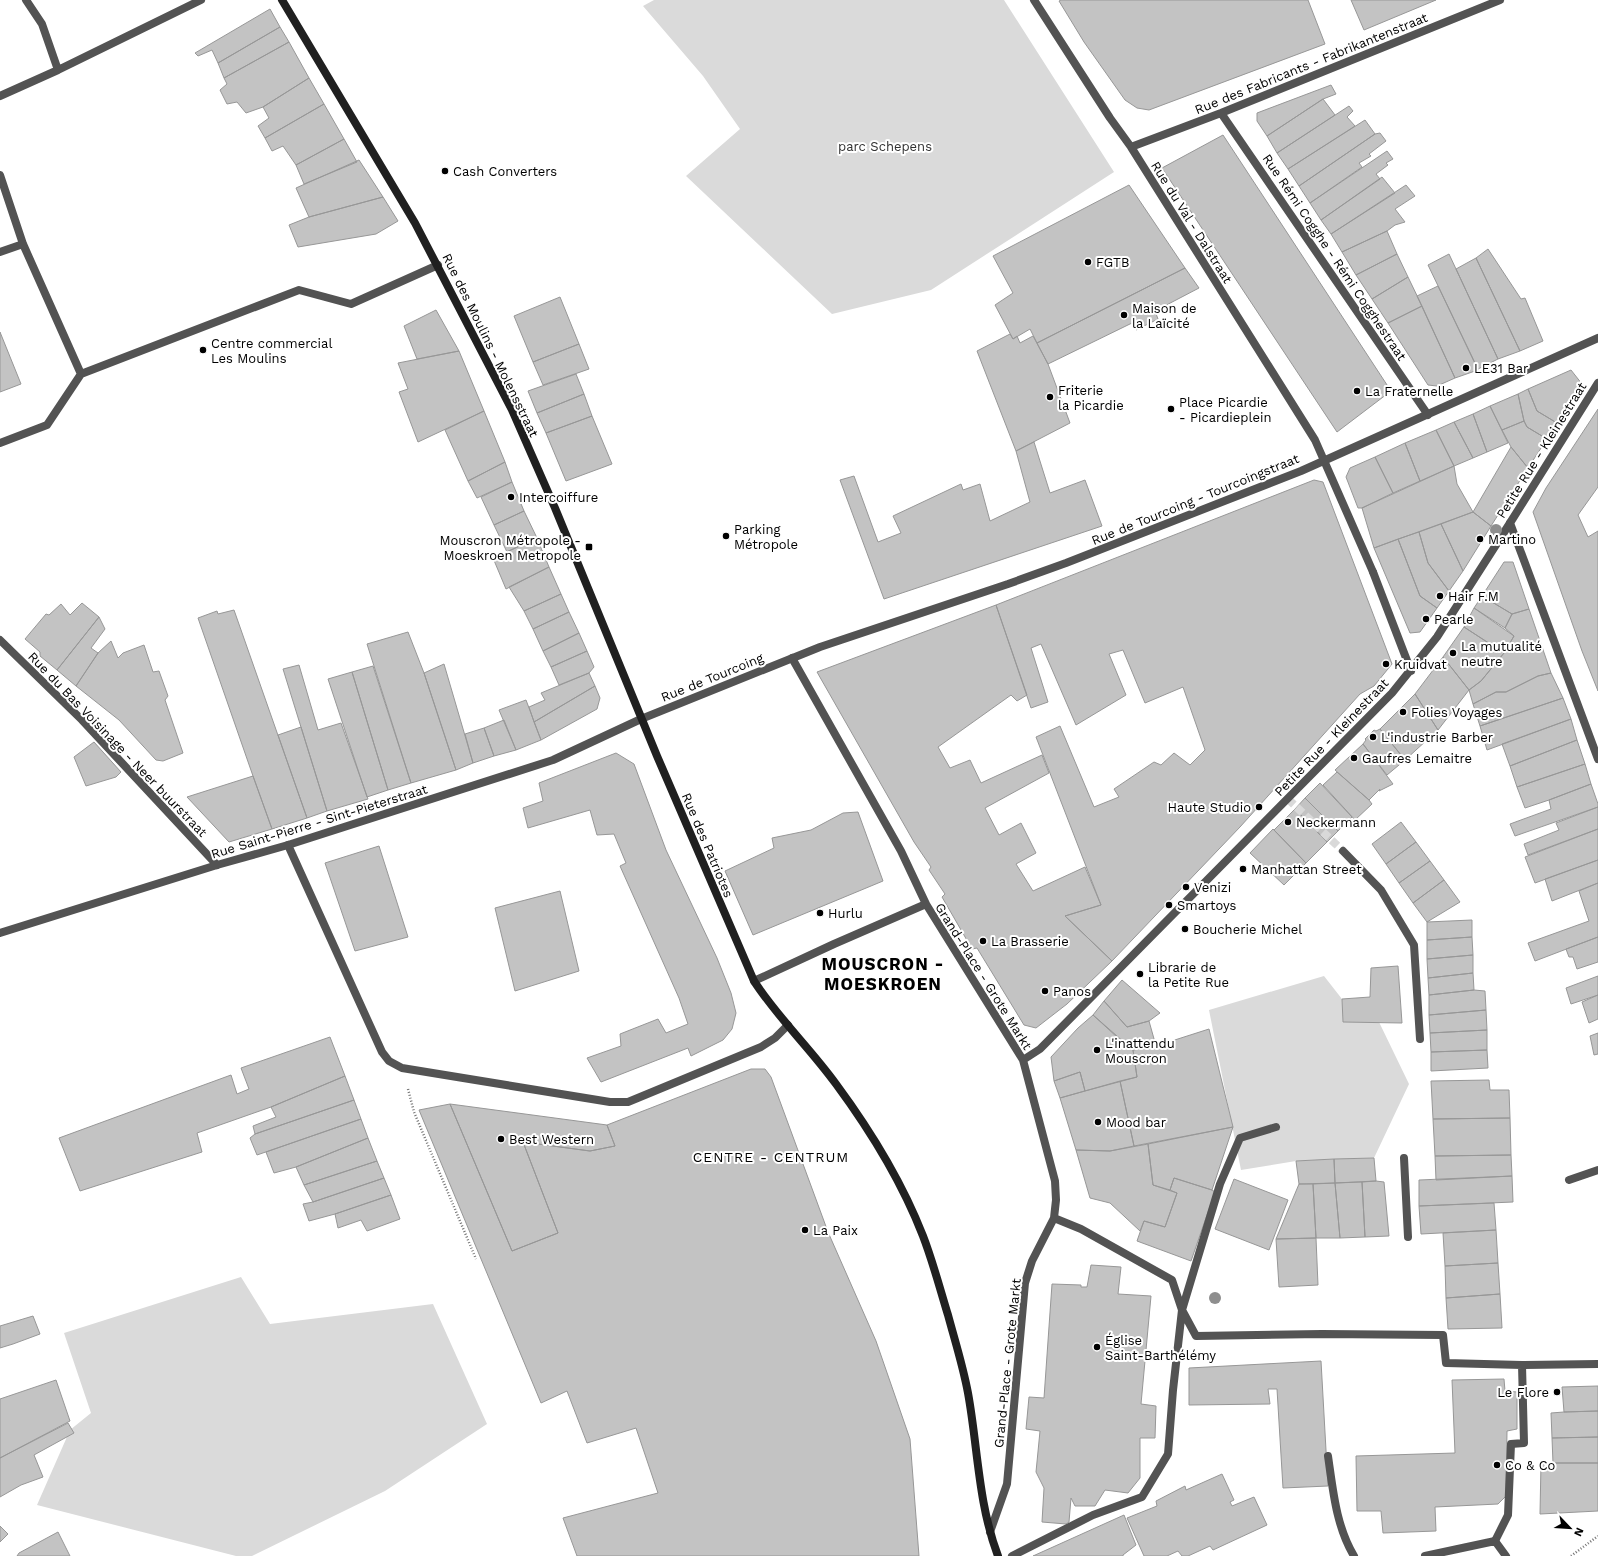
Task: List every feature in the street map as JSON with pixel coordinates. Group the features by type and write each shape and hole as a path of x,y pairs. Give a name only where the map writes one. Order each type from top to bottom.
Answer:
{"main road":[{"name":"Rue des Moulins - Molensstraat","path":"282,0 411,216 438,265 512,410 555,508 641,719"},
{"name":"Rue des Patriotes","path":"641,719 754,981"},
{"name":"Grand-Place - Grote Markt","path":"754,981 768,1001 836,1084 874,1140 902,1189 921,1232 962,1362 968,1394 980,1486 990,1532 998,1556"}],"street":[{"path":"26,0 42,24 58,70"},
{"path":"0,96 58,70 201,0"},
{"name":"Rue du Val - Dalstraat","path":"1034,0 1130,147 1315,440 1372,572 1411,671"},
{"name":"Rue des Fabricants - Fabrikantenstraat","path":"1130,147 1221,113 1500,0"},
{"name":"Rue Rémi Cogghe - Rémi Cogghestraat","path":"1221,113 1428,415"},
{"path":"0,175 23,244 80,374"},
{"path":"0,252 23,244"},
{"path":"0,443 47,425 80,374 299,290 351,304 438,265"},
{"name":"Rue de Tourcoing - Tourcoingstraat","path":"792,658 850,636 1059,566 1325,461 1598,338"},
{"name":"Petite Rue - Kleinestraat","path":"1023,1060 1040,1049 1392,693 1411,671 1437,637 1598,383"},
{"path":"1510,522 1598,759"},
{"name":"Rue du Bas Voisinage - Neer buurstraat","path":"0,640 82,720 217,865"},
{"path":"792,658 901,851 926,904"},
{"name":"Rue de Tourcoing","path":"641,719 792,658"},
{"name":"Rue Saint-Pierre - Sint-Pieterstraat","path":"0,933 217,865 288,845 553,760 641,719"},
{"path":"288,845 382,1052 389,1061 402,1068 610,1102 628,1102 760,1047 776,1038 788,1025"},
{"path":"1343,851 1381,890 1414,945 1420,1039"},
{"name":"Grand-Place - Grote Markt","path":"754,981 926,904 1023,1060 1055,1182 1056,1200 1054,1218 1032,1261 1025,1283 1007,1484 990,1532"},
{"path":"1012,1556 1093,1515 1142,1497 1168,1454 1173,1390 1182,1310 1220,1184 1240,1138 1276,1126"},
{"path":"1404,1158 1408,1237"},
{"path":"1569,1180 1598,1170"},
{"path":"1054,1218 1081,1229 1172,1280 1182,1310 1196,1336 1322,1334 1444,1335 1446,1362 1522,1365 1598,1364"},
{"path":"1495,1541 1508,1515 1511,1444 1524,1443 1522,1365"},
{"path":"1328,1456 1337,1512 1348,1546 1354,1556"},
{"path":"1425,1556 1495,1541"},
{"path":"1495,1541 1506,1556"}],"path":[{"path":"402,1068 414,1112 476,1259"},
{"path":"1571,1556 1598,1536"}],"green space":[{"name":"parc Schepens","path":"654,0 1004,0 1114,172 931,290 832,314 686,176 740,129 703,76 643,6"},
{"path":"1324,976 1342,999 1343,1022 1379,1022 1409,1084 1374,1158 1296,1161 1241,1170 1209,1010"},
{"path":"241,1277 270,1324 433,1304 487,1424 385,1491 252,1556 236,1556 37,1505 70,1430 91,1413 64,1333"}],"building":[{"path":"1308,0 1325,44 1149,110 1137,108 1125,100 1084,42 1059,1"},
{"path":"1351,0 1436,0 1364,30"},
{"path":"270,9 280,27 218,63 212,50 198,56 195,53"},
{"path":"280,27 289,42 224,78 218,63"},
{"path":"289,42 309,78 263,107 246,113 237,102 227,104 220,90 227,84 224,78"},
{"path":"309,78 324,104 265,138 258,126 269,118 263,107"},
{"path":"1331,85 1336,94 1323,99 1267,136 1257,121 1257,113"},
{"path":"1323,99 1335,115 1277,153 1267,136"},
{"path":"324,104 344,139 296,165 283,146 272,151 265,138"},
{"path":"1349,106 1353,111 1347,117 1355,126 1288,169 1277,153"},
{"path":"1365,120 1375,134 1299,186 1288,169"},
{"path":"1380,133 1386,141 1369,154 1371,156 1359,163 1362,167 1310,203 1299,186 1375,134"},
{"path":"1223,135 1391,391 1337,432 1162,168"},
{"path":"344,139 357,162 304,184 296,165"},
{"path":"1387,151 1393,159 1386,163 1388,165 1376,174 1380,179 1321,220 1310,203"},
{"path":"359,160 383,197 309,217 296,188"},
{"path":"1382,177 1395,193 1331,234 1321,220"},
{"name":"FGTB","path":"1129,185 1185,268 1037,343 1030,329 1013,339 995,305 1013,293 993,256"},
{"path":"1406,185 1415,196 1395,209 1405,222 1395,225 1387,231 1342,252 1331,234"},
{"path":"383,197 398,221 376,234 298,247 289,225 309,217"},
{"path":"1387,231 1397,254 1356,275 1342,252"},
{"path":"1488,249 1521,299 1525,298 1543,341 1520,351 1476,258"},
{"path":"1397,254 1408,277 1372,299 1356,275"},
{"path":"1449,254 1498,359 1478,369 1428,265"},
{"path":"1476,258 1520,351 1498,359 1456,269"},
{"name":"Maison de la Laïcité","path":"1185,268 1199,288 1155,311 1158,319 1136,330 1132,323 1048,364 1037,343"},
{"path":"1408,277 1422,306 1388,323 1372,299"},
{"path":"1438,286 1478,370 1455,378 1417,296"},
{"path":"560,297 579,344 533,362 514,316"},
{"path":"1422,306 1455,378 1437,386 1428,385 1388,323"},
{"path":"436,310 459,351 417,359 404,326"},
{"path":"0,332 21,384 0,392"},
{"path":"1010,334 1013,339 1017,336 1020,343 1033,336 1048,364 1070,423 1016,451 977,351"},
{"path":"579,344 589,369 543,385 533,362"},
{"path":"459,351 484,411 418,442 399,392 408,389 398,363"},
{"path":"1571,370 1582,384 1557,423 1537,411 1528,389"},
{"path":"576,374 584,394 537,413 528,391"},
{"path":"1528,389 1537,411 1557,423 1547,439 1527,427 1524,421 1518,394"},
{"path":"584,394 592,416 546,433 537,413"},
{"path":"1518,394 1524,421 1502,430 1490,406"},
{"path":"1490,406 1508,443 1487,452 1473,414"},
{"path":"1598,409 1598,487 1578,515 1588,537 1598,531 1598,691 1582,651 1533,512 1546,488"},
{"path":"484,411 505,462 468,481 445,430"},
{"path":"1473,414 1487,452 1473,458 1454,422"},
{"path":"592,416 612,464 566,481 546,433"},
{"path":"1524,421 1527,427 1547,439 1528,468 1511,447 1502,430"},
{"path":"1454,422 1473,458 1454,466 1436,430"},
{"path":"1436,430 1454,466 1420,481 1405,443"},
{"path":"1034,442 1050,493 1085,480 1102,526 884,599 840,480 854,476 878,542 901,533 893,516 961,484 963,490 980,484 990,521 1030,502 1016,451"},
{"path":"1405,443 1420,481 1393,493 1375,457"},
{"path":"1511,447 1528,468 1491,526 1473,512"},
{"path":"1375,457 1393,493 1362,508 1358,508 1346,477 1350,468"},
{"path":"505,462 512,482 477,498 468,481"},
{"path":"1454,466 1457,484 1473,512 1374,548 1362,508"},
{"path":"1314,480 1323,482 1392,664 1374,686 1360,694 1240,827 1112,961 1065,916 1101,905 1036,737 1060,726 1094,807 1119,797 1114,789 1154,762 1161,765 1174,753 1190,765 1205,750 1183,687 1145,703 1123,650 1109,654 1126,695 1076,725 1041,644 1031,648 1048,702 1031,708 996,605"},
{"path":"512,482 524,511 494,525 481,497"},
{"path":"524,511 537,538 507,552 494,525"},
{"path":"1473,512 1491,526 1463,571 1441,524"},
{"path":"1441,524 1463,571 1449,591 1428,563 1419,532"},
{"path":"1419,532 1428,563 1449,591 1437,608 1420,596 1398,539"},
{"path":"537,538 549,567 506,589 493,558"},
{"path":"1398,539 1420,596 1437,608 1420,632 1410,633 1374,548"},
{"path":"1504,562 1513,562 1529,609 1512,614 1482,596"},
{"path":"549,567 561,594 524,611 509,587"},
{"path":"561,594 569,612 533,629 524,611"},
{"path":"1482,596 1512,614 1505,628 1474,608"},
{"path":"82,603 99,617 57,670 40,656 40,652 25,639 46,614 49,615 61,604 70,615"},
{"path":"996,605 1027,695 1017,701 1011,695 938,747 950,768 970,760 981,783 1042,755 1049,773 985,808 999,835 1021,823 1036,853 1016,864 1033,891 1085,867 1101,905 1065,916 1112,961 1067,1004 1036,1028 1024,1025 977,948 972,949 942,897 945,894 929,870 931,867 914,842 817,672"},
{"path":"1474,608 1514,636 1504,653 1464,627"},
{"path":"1529,609 1551,673 1538,676 1506,692 1496,692 1473,704 1469,690 1481,681 1504,653 1514,636 1505,628 1512,614"},
{"path":"234,610 307,818 272,829 198,618 217,611 218,614"},
{"path":"569,612 579,633 543,651 533,629"},
{"path":"99,617 105,629 91,648 98,653 76,686 57,670"},
{"path":"1464,627 1504,653 1481,681 1469,690 1443,657"},
{"path":"408,632 424,673 456,770 411,783 367,644"},
{"path":"579,633 587,651 551,667 543,651"},
{"path":"111,641 118,658 123,653 144,645 153,672 159,671 168,696 165,700 183,753 163,761 156,760 119,720 76,686 98,653"},
{"path":"587,651 594,667 589,673 559,685 551,667"},
{"path":"1443,657 1469,690 1438,730 1415,694"},
{"path":"444,664 473,763 456,770 424,673"},
{"path":"299,665 318,730 341,723 368,799 327,811 283,669"},
{"path":"373,666 411,783 388,790 352,672"},
{"path":"352,672 388,790 367,797 328,679"},
{"path":"589,673 595,686 534,722 529,707 545,700 541,693"},
{"path":"1551,673 1563,698 1480,726 1473,704 1496,692 1506,692 1538,676"},
{"path":"595,686 600,698 597,709 541,740 534,722"},
{"path":"1415,694 1438,730 1405,760 1380,729"},
{"path":"1563,698 1571,719 1487,750 1480,726"},
{"path":"526,700 541,740 516,750 499,710"},
{"path":"1571,719 1577,740 1510,766 1502,744"},
{"path":"504,720 516,750 494,756 484,728"},
{"path":"301,727 327,811 307,818 278,735"},
{"path":"484,728 494,756 473,763 465,734"},
{"path":"1380,729 1405,760 1387,775 1363,744 1366,740 1365,739 1374,730 1376,731"},
{"path":"1577,740 1585,764 1517,787 1510,766"},
{"path":"94,742 121,772 116,777 86,786 74,757"},
{"path":"1363,744 1393,784 1379,791 1380,789 1369,800 1335,770"},
{"path":"616,753 634,764 666,850 717,958 731,993 736,1013 732,1029 723,1040 691,1056 688,1048 601,1082 587,1058 621,1046 620,1034 658,1019 666,1033 688,1024 679,998 620,866 626,863 614,834 597,835 590,810 528,828 523,808 543,801 539,783"},
{"path":"1585,764 1591,784 1525,808 1517,787"},
{"path":"1337,772 1372,804 1355,820 1323,785"},
{"path":"253,776 272,829 229,842 187,797"},
{"path":"1320,783 1352,817 1338,831 1305,798"},
{"path":"1591,784 1598,807 1515,836 1510,824 1551,809 1549,800"},
{"path":"1305,798 1338,831 1327,842 1295,809"},
{"path":"1598,807 1598,829 1528,855 1524,844 1559,830 1556,823"},
{"path":"1295,809 1327,842 1306,863 1274,830"},
{"path":"858,812 883,881 753,935 725,871 774,848 772,838 811,830 843,813"},
{"path":"1401,822 1416,842 1386,864 1372,844"},
{"path":"1273,829 1306,863 1284,885 1250,853"},
{"path":"1598,829 1598,860 1535,883 1525,857"},
{"path":"1416,842 1430,861 1399,883 1386,864"},
{"path":"379,846 408,937 355,951 325,863"},
{"path":"1598,860 1598,883 1552,901 1545,879"},
{"path":"1430,861 1444,880 1413,903 1399,883"},
{"path":"1444,880 1460,902 1427,922 1413,903"},
{"path":"1598,883 1598,937 1535,961 1528,943 1589,921 1579,891"},
{"path":"560,891 579,971 515,991 495,908"},
{"path":"1472,920 1472,937 1427,940 1427,922"},
{"path":"1472,937 1473,955 1427,959 1427,940"},
{"path":"1598,937 1598,962 1577,969 1573,957 1569,957 1566,949"},
{"path":"1473,955 1473,973 1428,978 1427,959"},
{"path":"1398,966 1402,1023 1343,1022 1342,999 1370,997 1371,968"},
{"path":"1473,973 1474,990 1429,995 1428,978"},
{"path":"1598,976 1598,995 1571,1004 1566,988"},
{"path":"1122,980 1160,1013 1149,1021 1127,1027 1104,1001"},
{"path":"1474,990 1485,991 1486,1010 1429,1015 1429,995"},
{"path":"1598,995 1598,1019 1589,1023 1582,1002"},
{"path":"1104,1001 1127,1027 1149,1021 1156,1046 1133,1050 1118,1038 1093,1015"},
{"path":"1486,1010 1487,1030 1430,1033 1429,1015"},
{"path":"1093,1015 1133,1050 1137,1077 1085,1091 1080,1072 1054,1081 1051,1057 1078,1028"},
{"path":"1209,1029 1233,1127 1134,1146 1120,1081 1137,1077 1133,1050 1156,1046"},
{"path":"1487,1030 1487,1050 1431,1052 1430,1033"},
{"path":"1598,1033 1598,1054 1594,1055 1590,1036"},
{"path":"330,1037 345,1076 271,1107 197,1133 202,1152 80,1191 59,1138 231,1075 237,1094 249,1089 241,1068"},
{"path":"1487,1050 1488,1068 1431,1071 1431,1052"},
{"path":"751,1069 765,1069 771,1077 828,1232 876,1341 910,1439 919,1556 577,1556 563,1518 658,1493 636,1428 587,1443 567,1391 541,1403 419,1110 450,1104 512,1251 558,1233 523,1142 590,1151 615,1146 607,1125"},
{"path":"1080,1072 1085,1091 1060,1098 1054,1081"},
{"path":"345,1076 354,1100 255,1134 253,1126 276,1117 271,1107"},
{"path":"1489,1080 1490,1090 1509,1090 1510,1118 1433,1119 1431,1081"},
{"name":"Mood bar","path":"1120,1081 1134,1146 1110,1151 1076,1150 1060,1098"},
{"path":"354,1100 361,1119 257,1155 250,1138 255,1134"},
{"path":"450,1104 607,1125 615,1146 590,1151 523,1142 558,1233 512,1251"},
{"path":"1510,1118 1511,1155 1435,1156 1433,1119"},
{"path":"361,1119 368,1138 296,1167 274,1173 266,1152"},
{"path":"1233,1127 1212,1190 1174,1178 1170,1190 1153,1185 1148,1144"},
{"path":"368,1138 377,1161 304,1185 296,1167"},
{"path":"1148,1144 1153,1185 1177,1193 1165,1227 1144,1221 1140,1231 1110,1203 1090,1198 1076,1150 1110,1151"},
{"path":"1511,1155 1512,1176 1436,1180 1435,1156"},
{"path":"1374,1158 1376,1181 1335,1183 1334,1159"},
{"path":"1334,1159 1335,1183 1299,1184 1296,1161"},
{"path":"377,1161 384,1178 313,1202 304,1185"},
{"path":"1512,1176 1513,1202 1419,1206 1419,1180"},
{"path":"384,1178 391,1195 309,1221 303,1204"},
{"path":"1174,1178 1215,1192 1191,1261 1137,1241 1144,1221 1165,1227 1177,1193 1170,1190"},
{"path":"1234,1179 1288,1200 1269,1250 1215,1229"},
{"path":"1362,1182 1384,1182 1389,1236 1365,1237"},
{"path":"1362,1182 1365,1237 1340,1238 1335,1183"},
{"path":"1335,1183 1340,1238 1316,1238 1313,1184"},
{"path":"1299,1184 1313,1184 1316,1238 1276,1239"},
{"path":"391,1195 400,1219 367,1231 361,1220 338,1228 335,1214"},
{"path":"1494,1203 1496,1230 1421,1234 1419,1206"},
{"path":"1496,1230 1498,1263 1445,1266 1443,1233"},
{"path":"1316,1238 1318,1285 1279,1287 1276,1239"},
{"path":"1498,1263 1500,1294 1446,1298 1445,1266"},
{"name":"Église Saint-Barthélémy","path":"1091,1265 1121,1267 1118,1294 1151,1296 1141,1404 1156,1406 1155,1438 1140,1438 1140,1478 1128,1493 1105,1490 1095,1506 1075,1506 1071,1498 1069,1522 1066,1524 1042,1522 1044,1488 1036,1472 1040,1431 1026,1429 1029,1397 1044,1398 1052,1284 1081,1285 1081,1287 1087,1287"},
{"path":"1500,1294 1502,1328 1448,1329 1446,1298"},
{"path":"33,1316 40,1334 0,1348 0,1326"},
{"path":"1321,1361 1328,1486 1283,1488 1277,1389 1268,1389 1270,1404 1189,1405 1189,1368"},
{"path":"1504,1379 1505,1391 1517,1392 1517,1429 1507,1431 1506,1496 1498,1504 1435,1507 1436,1531 1383,1533 1381,1511 1357,1511 1356,1456 1455,1453 1452,1380"},
{"path":"56,1380 70,1421 0,1458 0,1399"},
{"path":"1598,1386 1598,1411 1564,1412 1562,1387"},
{"path":"1598,1411 1598,1437 1552,1438 1551,1413"},
{"path":"68,1423 74,1433 34,1455 43,1477 21,1485 0,1497 0,1458"},
{"path":"1598,1437 1598,1463 1553,1463 1552,1438"},
{"path":"1541,1463 1598,1463 1598,1511 1540,1514"},
{"path":"1222,1474 1234,1500 1230,1502 1232,1506 1254,1497 1267,1525 1213,1550 1210,1546 1188,1556 1182,1556 1178,1551 1167,1556 1144,1556 1127,1518 1157,1506 1156,1501 1185,1486 1186,1490"},
{"path":"1124,1515 1136,1545 1123,1556 1033,1556"},
{"path":"0,1526 8,1534 0,1542"},
{"path":"58,1532 70,1556 17,1556 19,1553"}],"tunnel":[{"path":"1288,799 1343,851"}],"place":[{"name":"Cash Converters","path":"445,171"},
{"name":"FGTB","path":"1088,262"},
{"name":"Maison de la Laïcité","path":"1124,315"},
{"name":"Centre commercial Les Moulins","path":"203,350"},
{"name":"LE31 Bar","path":"1466,368"},
{"name":"La Fraternelle","path":"1357,391"},
{"name":"Friterie la Picardie","path":"1050,397"},
{"name":"Place Picardie - Picardieplein","path":"1171,409"},
{"name":"Intercoiffure","path":"511,497"},
{"name":"Parking Métropole","path":"726,536"},
{"name":"Martino","path":"1480,539"},
{"name":"Mouscron Métropole - Moeskroen Metropole","path":"589,547"},
{"name":"Hair F.M","path":"1440,596"},
{"name":"Pearle","path":"1426,619"},
{"name":"La mutualité neutre","path":"1453,653"},
{"name":"Kruidvat","path":"1386,664"},
{"name":"Folies Voyages","path":"1403,712"},
{"name":"L'industrie Barber","path":"1373,737"},
{"name":"Gaufres Lemaitre","path":"1354,758"},
{"name":"Haute Studio","path":"1259,807"},
{"name":"Neckermann","path":"1288,822"},
{"name":"Manhattan Street","path":"1243,869"},
{"name":"Venizi","path":"1186,887"},
{"name":"Smartoys","path":"1169,905"},
{"name":"Hurlu","path":"820,913"},
{"name":"Boucherie Michel","path":"1185,929"},
{"name":"La Brasserie","path":"983,941"},
{"name":"Librarie de la Petite Rue","path":"1140,974"},
{"name":"Panos","path":"1045,991"},
{"name":"L'inattendu Mouscron","path":"1097,1050"},
{"name":"Mood bar","path":"1098,1122"},
{"name":"Best Western","path":"501,1139"},
{"name":"La Paix","path":"805,1230"},
{"name":"Église Saint-Barthélémy","path":"1097,1347"},
{"name":"Le Flore","path":"1557,1392"},
{"name":"Co & Co","path":"1497,1465"}],"district":[{"name":"MOUSCRON - MOESKROEN","path":"883,974"},
{"name":"CENTRE - CENTRUM","path":"771,1157"}]}
